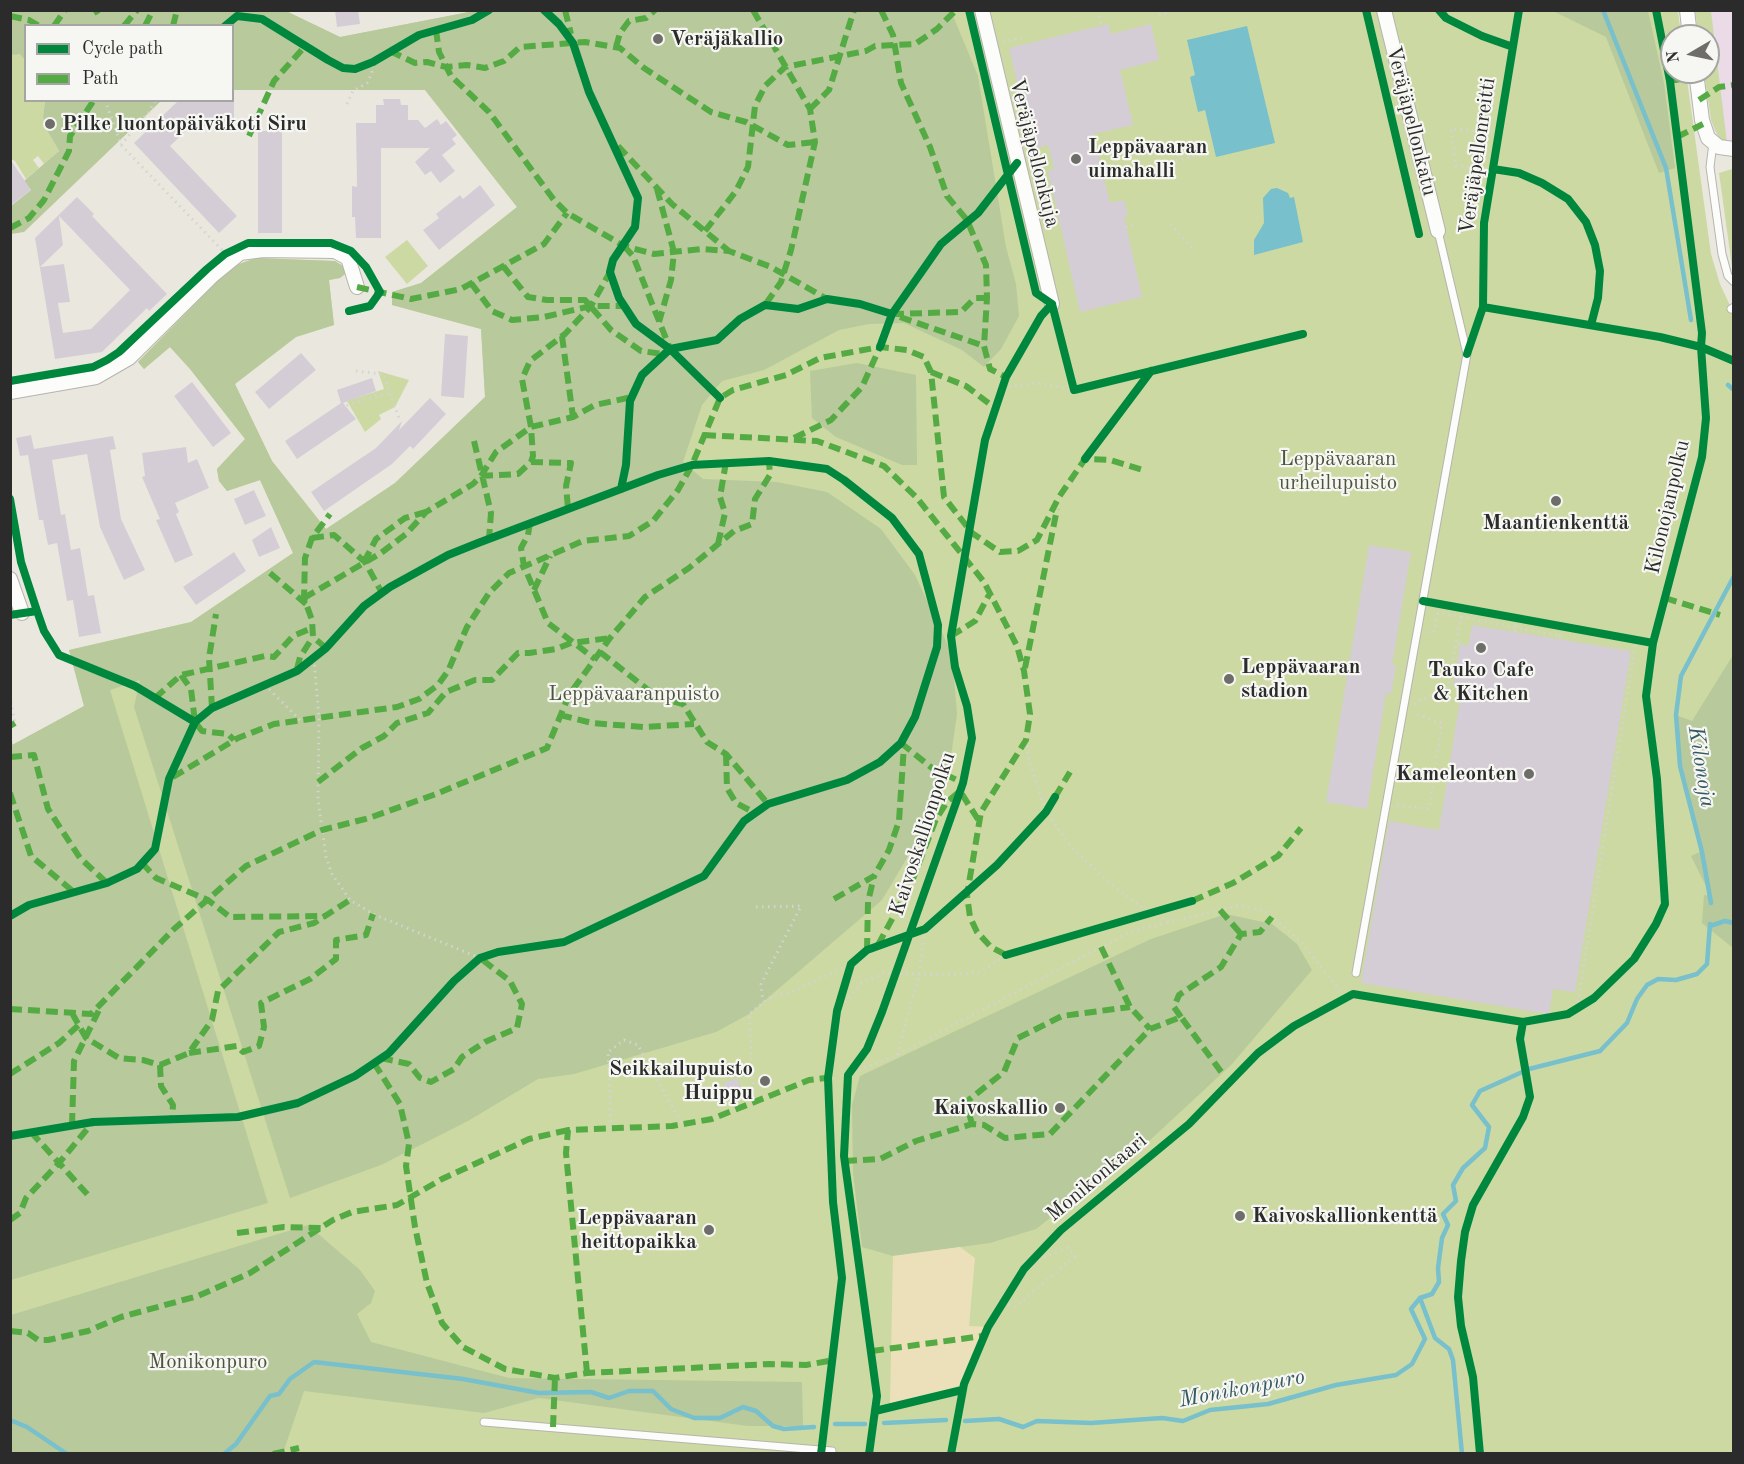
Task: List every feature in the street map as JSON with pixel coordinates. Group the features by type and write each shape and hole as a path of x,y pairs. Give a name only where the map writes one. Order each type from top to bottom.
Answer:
{"street":[{"name":"Veräjäpellonkuja","path":"982,10 1052,304"},
{"name":"Veräjäpellonkatu","path":"1384,10 1438,231"},
{"path":"1698,84 1703,124 1713,143 1734,149"},
{"path":"10,392 96,377 129,358 230,259 240,253 263,250 335,251 348,258 357,287"},
{"path":"10,579 21,614"}],"lane":[{"path":"1713,143 1710,167 1722,254 1728,276 1734,282"},
{"path":"1356,973 1467,354 1438,231"},
{"path":"484,1422 832,1451"}],"path":[{"path":"1098,10 1101,25"},
{"path":"1159,15 1179,10"},
{"path":"364,66 381,56"},
{"path":"347,104 353,91 367,83 372,73 373,62"},
{"path":"106,102 121,145 226,254"},
{"path":"121,145 149,112 154,102"},
{"path":"1497,169 1456,166 1451,129 1499,133"},
{"path":"1170,162 1200,154"},
{"path":"1547,186 1559,194 1550,200"},
{"path":"1171,224 1195,252"},
{"path":"1126,226 1133,225"},
{"path":"356,371 383,374 399,418"},
{"path":"999,398 1006,377"},
{"path":"1071,379 1074,390"},
{"path":"1003,387 1039,383 1074,390 1085,387"},
{"path":"335,409 390,392"},
{"path":"1423,601 1529,620"},
{"path":"1418,630 1434,633 1438,613 1560,638 1562,626"},
{"path":"1404,710 1448,687 1458,644 1461,617"},
{"path":"1516,630 1518,618"},
{"path":"1551,624 1572,628"},
{"path":"1578,1008 1640,641 1625,638"},
{"path":"305,665 317,656"},
{"path":"317,656 318,799 326,857 332,874 350,900 373,915 480,958"},
{"path":"254,689 276,680"},
{"path":"265,685 300,720"},
{"path":"10,696 15,723"},
{"path":"1387,804 1429,809 1442,723 1404,710"},
{"path":"1026,740 1029,762 1046,812 1072,848 1118,890 1150,913 1171,922"},
{"path":"1039,820 1051,804"},
{"path":"756,907 801,906 761,984 763,1002"},
{"path":"848,1075 897,1055 1132,932 1237,906 1264,910 1301,942 1350,996"},
{"path":"1140,916 1168,908"},
{"path":"916,933 933,922"},
{"path":"897,1055 919,975 925,929"},
{"path":"837,1011 862,983 883,972 919,975 981,972 1006,955 1016,952"},
{"path":"471,966 480,958 489,956"},
{"path":"754,1102 749,1014 763,1002 850,964 859,957"},
{"path":"893,981 901,960"},
{"path":"848,974 850,964"},
{"path":"1336,1004 1350,996 1356,973"},
{"path":"836,1022 843,992"},
{"path":"1568,1014 1586,1003"},
{"path":"611,1128 608,1052 624,1040 638,1045 682,1124"},
{"path":"847,1087 848,1075 860,1058"},
{"path":"1003,1303 1015,1306 1075,1256 1067,1248 1027,1266"},
{"path":"998,1311 1008,1294"}],"shaded area":[{"path":"1695,11 1733,11 1733,145 1713,130 1706,84 1720,84 1720,24 1697,24"}],"green space":[{"name":"Leppävaaranpuisto","path":"479,10 1678,11 1680,24 1660,24 1660,84 1688,84 1711,254 1720,284 1734,314 1733,1453 11,1453 10,732 13,745 84,706 69,650 191,622 293,553 260,480 227,491 219,481 217,469 245,439 190,369 170,347 144,369 138,362 218,279 256,258 335,261 343,266 345,274 340,278 329,280 334,325 296,337 235,384 272,461 326,529 395,483 485,397 481,329 392,305 392,292 421,283 517,207 425,90 234,90 234,24 24,24 24,102 45,102 43,117 45,127 59,151 44,164 38,156 33,160 39,168 26,179 15,161 11,159 11,11 286,11 340,37"},
{"path":"479,10 951,11 978,76 1006,247 1016,284 1019,316 1001,349 984,367 962,350 904,323 869,324 839,330 764,370 722,381 702,405 683,462 703,479 777,482 827,492 881,529 915,575 952,654 957,714 949,770 926,826 882,900 749,1014 716,1032 574,1074 538,1079 468,1121 381,1165 290,1198 134,707 140,680 110,690 268,1203 11,1280 10,746 84,706 69,650 191,622 293,553 260,480 227,491 219,481 217,469 245,439 190,369 170,347 144,369 138,362 233,266 256,258 335,261 343,266 345,274 340,278 329,280 334,325 296,337 235,384 272,461 326,529 395,483 485,397 481,329 392,305 392,292 421,283 517,207 425,90 234,90 234,24 24,24 24,59 20,54 11,55 11,11 286,11 340,37"},
{"path":"1553,11 1648,11 1660,65 1660,84 1664,84 1675,168 1659,173 1606,37"},
{"path":"1695,11 1711,11 1713,24 1697,24"},
{"path":"1706,84 1720,84 1727,143 1719,139 1711,120"},
{"path":"45,102 160,102 24,232 11,234 11,206 31,190 24,181 59,151 45,127 43,117"},
{"path":"1732,169 1734,181 1733,274 1719,173"},
{"path":"407,240 428,266 407,284 385,257"},
{"path":"857,363 916,375 917,465 902,465 836,437 812,418 810,371"},
{"path":"378,371 409,380 395,407 379,415 381,419 365,432 347,401 384,389"},
{"path":"1733,655 1733,948 1702,923 1704,895 1711,896 1691,856 1702,851 1680,766 1676,715 1692,721"},
{"path":"1226,914 1272,924 1297,944 1312,970 1232,1064 1148,1142 1036,1229 990,1243 893,1256 862,1247 853,1173 852,1105 860,1076 1151,939"},
{"name":"Monikonpuro","path":"308,1225 360,1270 375,1291 371,1303 357,1314 371,1342 509,1378 802,1382 803,1426 748,1426 539,1398 484,1413 304,1391 283,1453 11,1453 11,1315"}],"sand":[{"path":"960,1247 975,1258 969,1326 988,1327 971,1356 972,1363 962,1390 890,1404 893,1256"}],"water":[{"path":"1247,26 1275,143 1216,157 1205,110 1198,112 1190,77 1195,75 1187,40"},
{"path":"1277,188 1288,193 1290,198 1294,197 1303,242 1254,255 1254,240 1264,223 1263,198 1271,189"}],"building":[{"path":"335,10 358,10 360,24 337,27"},
{"name":"Leppävaaran uimahalli","path":"1108,24 1111,34 1151,24 1159,60 1120,70 1133,125 1093,134 1110,203 1124,200 1128,216 1124,217 1142,297 1080,312 1048,171 1054,169 1048,145 1033,149 1009,48"},
{"path":"383,99 400,99 401,105 408,105 408,120 418,120 425,128 437,119 441,125 446,121 457,135 452,139 456,144 442,155 455,171 440,183 431,171 425,175 415,162 430,148 381,148 381,238 356,238 355,217 352,217 352,186 357,187 356,123 376,123 376,105 384,105"},
{"path":"177,102 234,102 234,126 191,126 170,146 237,216 219,233 134,143"},
{"path":"258,131 282,131 282,233 258,233"},
{"path":"10,159 31,190 10,206"},
{"path":"480,185 495,205 439,250 423,230 439,218 436,214 460,195 463,199"},
{"path":"77,197 94,214 92,216 167,294 149,311 147,308 102,352 55,359 35,238","holes":["59,216 130,290 91,329 63,333 58,303 70,302 64,264 40,267 63,245"]},
{"path":"445,334 468,336 464,398 441,396"},
{"path":"301,353 316,370 269,409 255,392"},
{"path":"372,378 376,391 343,403 356,419 297,459 285,441 341,403 337,390"},
{"path":"192,382 231,433 213,447 174,396"},
{"path":"430,398 446,414 413,449 410,446 392,464 324,511 311,492 376,448 402,421 399,430"},
{"path":"31,435 34,449 113,436 116,449 110,450 121,519 145,570 124,580 100,527 87,454 52,460 61,515 65,514 71,550 80,548 88,596 94,595 101,633 79,637 73,600 67,601 57,543 48,545 43,520 39,520 28,455 20,456 16,438"},
{"path":"186,447 188,463 197,459 209,488 175,503 179,512 176,514 193,555 175,563 156,520 160,519 142,477 145,476 142,453"},
{"path":"254,490 266,516 245,525 234,499"},
{"path":"271,527 280,548 259,557 252,540"},
{"path":"1369,545 1411,552 1392,665 1396,665 1391,694 1386,693 1367,809 1326,802"},
{"path":"234,552 246,571 196,605 183,587"},
{"name":"Kameleonten","path":"1472,625 1631,651 1575,992 1553,989 1549,1014 1361,983 1389,821 1439,830 1462,687 1453,686 1460,644 1468,646"},
{"path":"737,1078 741,1090 727,1095 723,1083"}],"waterway":[{"path":"1603,10 1666,168 1691,320"},
{"path":"1728,385 1734,390"},
{"name":"Kilonoja","path":"1711,903 1702,852 1680,766 1676,715 1681,676 1734,576"},
{"path":"1710,926 1725,921 1734,923"},
{"name":"Kilonoja","path":"1420,1298 1432,1294 1439,1282 1438,1268 1442,1238 1448,1225 1443,1214 1456,1201 1453,1185 1463,1168 1485,1148 1489,1127 1472,1105 1480,1091 1529,1069 1600,1051 1627,1023 1637,999 1647,985 1658,979 1676,980 1697,974 1707,964 1710,924"},
{"path":"1420,1298 1435,1338 1449,1349 1453,1360 1462,1454"},
{"name":"Monikonpuro","path":"965,1421 999,1419 1023,1427 1037,1421 1091,1423 1162,1418 1183,1421 1210,1410 1268,1404 1336,1385 1396,1375 1412,1364 1425,1339 1411,1309 1420,1298"},
{"name":"Monikonpuro","path":"224,1454 236,1444 270,1396 279,1394 290,1379 314,1362 463,1379 539,1393 591,1392 609,1398 629,1391 653,1391 671,1409 694,1418 720,1418 743,1407 756,1411 773,1426 784,1429 814,1427"},
{"name":"Monikonpuro","path":"10,1420 27,1427 67,1454"},
{"name":"Monikonpuro","path":"884,1423 946,1420"},
{"name":"Monikonpuro","path":"835,1424 865,1424"}],"marked path":[{"path":"55,24 65,10"},
{"path":"94,13 99,10"},
{"path":"126,24 137,10"},
{"path":"146,24 153,10"},
{"path":"174,24 177,10"},
{"path":"565,10 571,34"},
{"path":"616,47 620,33 629,21 646,18 655,10"},
{"path":"753,10 810,109 815,142 791,250 781,282 765,305"},
{"path":"810,109 829,90 854,10"},
{"path":"881,10 893,35 901,83 930,147 947,196 967,220 986,265 987,298 984,346 990,369 1006,377"},
{"path":"705,231 736,191 748,167 755,106 765,86 785,67 866,51 875,46 915,44 937,29 956,10"},
{"path":"10,16 29,20 36,24"},
{"path":"436,30 439,52 451,76 489,112 554,200 567,213 624,246 654,254 702,249 729,251 771,267 827,299"},
{"path":"390,51 415,63 427,62 446,67 467,65 485,68 504,61 520,47 585,42 620,48 644,68 711,112 746,122 788,145 815,142"},
{"path":"249,136 274,81 306,45"},
{"path":"1699,100 1719,87 1734,85"},
{"path":"10,228 29,218 44,200 69,151 70,136 93,102"},
{"path":"1677,137 1703,124"},
{"path":"618,146 672,204 729,251"},
{"path":"657,189 674,252 671,280 659,322"},
{"path":"357,287 411,299 461,289 544,244 567,213"},
{"path":"624,246 633,256 669,346"},
{"path":"503,266 528,297 547,300 585,300 611,330 641,351 664,354"},
{"path":"481,476 518,474 531,462 533,456 531,427 522,379 530,361 565,334 591,306 610,272"},
{"path":"471,283 492,311 512,320 544,317 591,306 625,306"},
{"path":"892,314 961,312 975,298 987,298"},
{"path":"900,317 984,346"},
{"path":"562,336 573,417"},
{"path":"794,438 831,420 862,387 880,347"},
{"path":"173,777 238,738 274,724 397,707 419,699 438,685 448,671 467,627 489,593 509,573 583,541 629,536 653,521 678,490 692,465 720,398 733,390 786,375 820,358 880,347 907,350 924,357 931,372 944,497 972,533 1000,552 1018,551 1037,540 1059,497 1085,459 1110,460 1143,470"},
{"path":"931,372 966,386 995,408"},
{"path":"304,598 381,553 406,534 426,512 473,484 481,476 496,452 531,427 573,417 595,405 632,397"},
{"path":"704,435 817,441 884,466 917,498 984,582 1017,646 1024,671 1030,714 1026,740 981,812 967,895 970,917 977,932 991,947 1006,955"},
{"path":"474,441 491,513 489,539"},
{"path":"10,1009 91,1014 174,929 246,866 322,830 369,818 436,794 547,748 569,695 610,638 645,597 689,568 734,531 752,524 755,499 770,475 769,461"},
{"path":"531,462 571,463 566,486 568,508"},
{"path":"718,544 725,513 720,497 726,462"},
{"path":"1025,668 1057,509"},
{"path":"364,562 376,539 405,518 426,512"},
{"path":"326,648 313,637 312,620 304,598 305,558 312,538 330,514"},
{"path":"530,523 528,535 521,548 524,566 548,623 595,659"},
{"path":"312,538 334,535 365,562 382,593"},
{"path":"534,590 550,556"},
{"path":"270,573 306,604"},
{"path":"951,636 975,621 990,593"},
{"path":"1665,598 1720,615"},
{"path":"212,708 209,658 216,614"},
{"path":"155,698 181,675 265,656 274,657 293,636 312,628"},
{"path":"297,669 300,657 313,637"},
{"path":"318,782 362,748 384,736 397,723 428,713 446,692 475,680 492,680 518,653 556,649 571,643 610,638"},
{"path":"600,652 657,697 683,704 707,742 726,754 768,804"},
{"path":"181,675 191,689 195,722 202,731 228,734 234,740"},
{"path":"560,715 592,723 643,727 694,724"},
{"path":"10,726 15,723"},
{"path":"901,743 932,768 963,783"},
{"path":"834,899 874,876 889,850 899,821 904,745"},
{"path":"726,754 727,788 736,803 755,813"},
{"path":"10,757 34,755 48,809 80,858 107,883"},
{"path":"1055,797 1070,772"},
{"path":"878,945 911,884 936,819 947,802 960,791 979,821"},
{"path":"10,793 31,856 75,893"},
{"path":"1192,901 1233,883 1278,856 1301,828"},
{"path":"142,863 156,878 208,900 230,917 324,916"},
{"path":"867,950 868,902 874,876"},
{"path":"72,1013 86,1038 119,1058 143,1060 160,1065 189,1053 212,1020 218,991 279,932 314,923 350,900"},
{"path":"1220,910 1241,934"},
{"path":"189,1053 237,1046 243,1052 259,1046 264,1027 261,1003 310,979 336,959 336,940 366,935 373,914"},
{"path":"1181,1017 1174,1007 1179,995 1221,967 1241,934 1260,932 1272,917"},
{"path":"1101,947 1130,1007 1150,1029"},
{"path":"381,1058 409,1064 420,1078 431,1082 454,1069 462,1057 485,1042 517,1028 522,1004 510,981 480,958"},
{"path":"972,1124 966,1102 1004,1072 1018,1038 1062,1016 1130,1007"},
{"path":"72,1125 74,1061 100,1008"},
{"path":"845,1161 880,1159 916,1141 972,1124 984,1125 1005,1138 1050,1134 1150,1029 1181,1017 1222,1073"},
{"path":"10,1074 59,1043 82,1022"},
{"path":"374,1063 400,1104 409,1144 406,1166 415,1227 427,1283 442,1323 463,1347 505,1369 555,1378 587,1373 770,1364 806,1365 834,1360"},
{"path":"160,1065 161,1086 173,1105 172,1118"},
{"path":"587,1373 566,1153 568,1130 672,1126 712,1119 809,1080 834,1077"},
{"path":"10,1220 20,1213 26,1198 93,1122"},
{"path":"10,1331 28,1333 38,1340 48,1340 88,1331 121,1317 198,1296 250,1273 333,1220 352,1212 397,1205 442,1179 529,1139 568,1130"},
{"path":"31,1132 88,1195"},
{"path":"237,1233 284,1227 321,1228"},
{"path":"872,1351 983,1336"},
{"path":"553,1427 555,1378"},
{"path":"273,1454 299,1448"}],"cycle path":[{"path":"227,24 237,16 262,19 328,60 343,68 355,69 373,62 419,35 472,20 489,10"},
{"path":"544,10 559,24 573,43 589,92 638,198 635,227 613,260 610,272 619,298 636,324 670,349 720,398"},
{"path":"969,10 1036,293 1052,304 1074,390 1303,334"},
{"path":"1366,10 1419,234"},
{"path":"1439,10 1446,18 1482,36 1513,47"},
{"name":"Veräjäpellonreitti","path":"1483,307 1484,223 1519,10"},
{"name":"Kilonojanpolku","path":"951,1454 964,1384 988,1327 1024,1269 1061,1230 1189,1124 1258,1053 1294,1026 1353,994 1523,1022 1568,1014 1594,998 1634,959 1656,924 1665,904 1657,779 1646,696 1653,643 1702,457 1706,418 1702,333 1670,81 1656,10"},
{"path":"880,347 892,314 941,244 978,213 1017,163"},
{"name":"Veräjäpellonreitti","path":"1493,169 1519,173 1542,183 1568,199 1586,222 1595,245 1600,271 1598,298 1591,325"},
{"path":"10,381 93,367 107,360 119,352 225,254 248,243 331,243 351,251 366,267 380,292 370,306 349,311"},
{"path":"621,489 626,465 630,401 642,375 670,349 717,340 740,319 765,305 798,309 827,299 860,304 892,314"},
{"name":"Kaivoskallionpolku","path":"869,1454 877,1396 844,1156 848,1075 867,1049 882,1012 963,783 972,738 967,706 955,667 951,636 985,440 1006,377 1041,316 1052,304"},
{"path":"1467,354 1483,307 1660,337 1701,347 1734,361"},
{"path":"1085,459 1151,371"},
{"path":"10,916 29,905 107,883 137,869 155,849 169,779 195,722 212,708 297,671 326,648 364,606 390,587 448,555 478,543 658,475 692,465 769,461 827,469 892,518 919,554 938,625 937,647 915,717 901,743 880,762 847,780 768,804 744,821 704,876 564,942 498,952 480,958 454,981 389,1053 355,1076 298,1103 238,1117 93,1122 10,1136"},
{"path":"10,499 21,562 37,611 10,615"},
{"path":"1423,601 1653,643"},
{"path":"37,611 44,631 59,655 135,686 195,722"},
{"path":"821,1454 842,1278 833,1202 828,1078 837,1011 851,964 867,950 925,929 997,865 1046,812 1055,797"},
{"path":"1006,955 1192,901"},
{"path":"1480,1454 1473,1377 1461,1326 1458,1297 1461,1261 1465,1232 1473,1205 1523,1117 1530,1097 1520,1039 1523,1022"},
{"path":"875,1411 962,1390"}],"place":[{"name":"Veräjäkallio","path":"658,39"},
{"name":"Pilke luontopäiväkoti Siru","path":"50,124"},
{"name":"Leppävaaran uimahalli","path":"1076,159"},
{"name":"Maantienkenttä","path":"1556,501"},
{"name":"Tauko Cafe & Kitchen","path":"1481,648"},
{"name":"Leppävaaran stadion","path":"1229,679"},
{"name":"Kameleonten","path":"1529,774"},
{"name":"Seikkailupuisto Huippu","path":"765,1081"},
{"name":"Kaivoskallio","path":"1060,1108"},
{"name":"Kaivoskallionkenttä","path":"1240,1216"},
{"name":"Leppävaaran heittopaikka","path":"709,1230"}],"park label":[{"name":"Leppävaaran urheilupuisto","path":"1338,471"}]}
